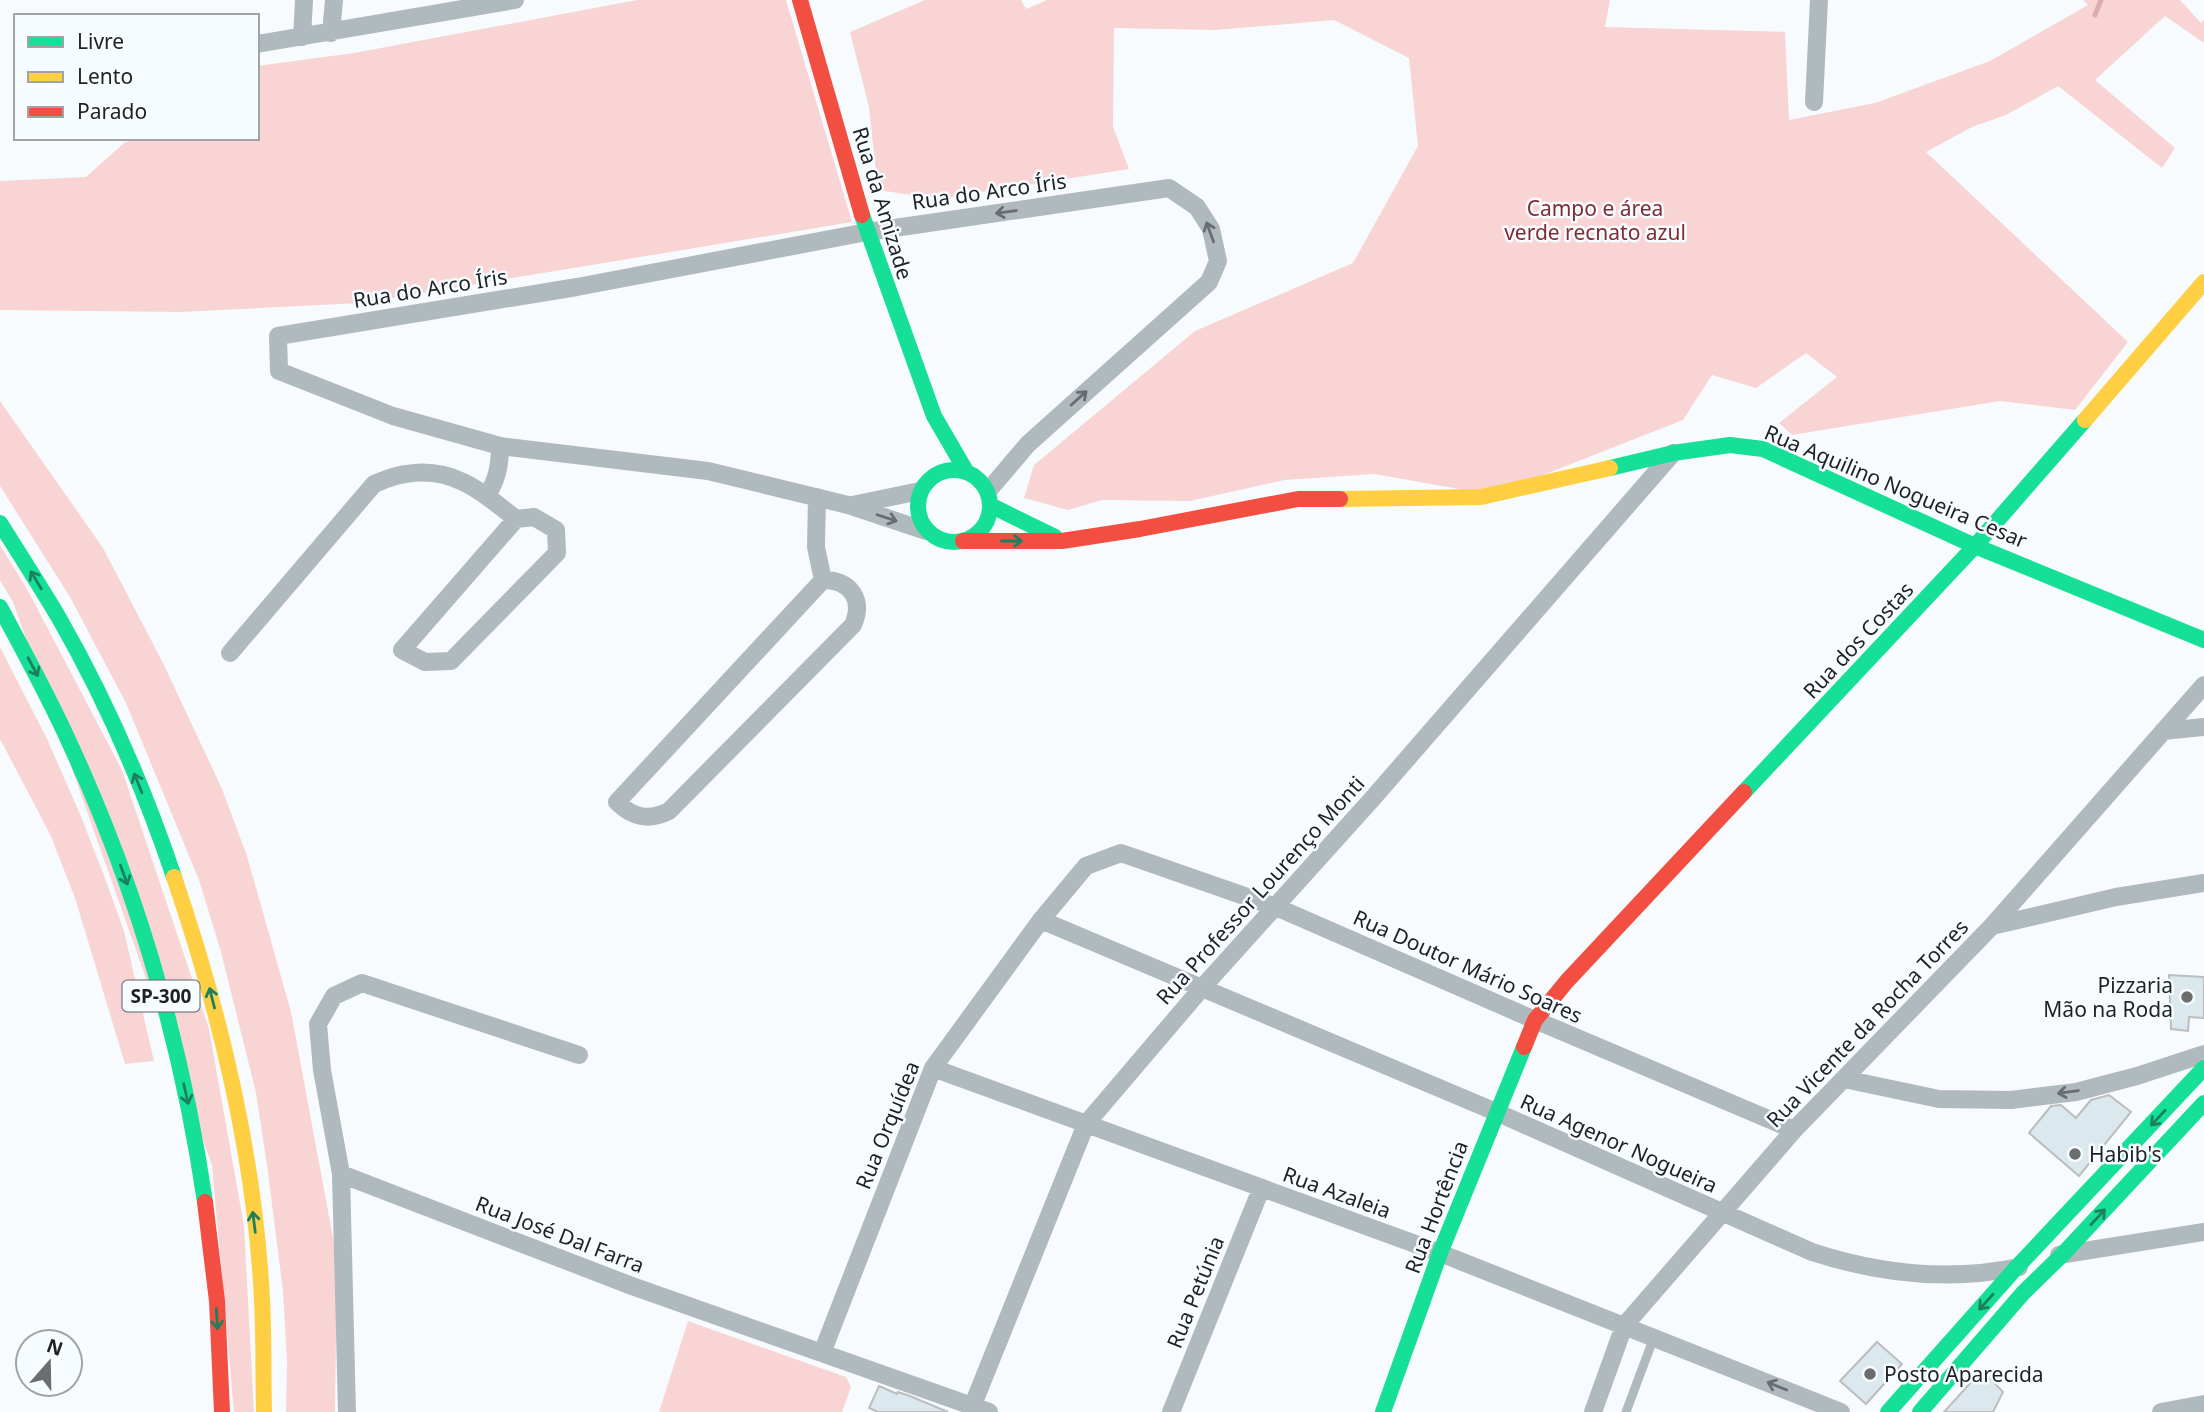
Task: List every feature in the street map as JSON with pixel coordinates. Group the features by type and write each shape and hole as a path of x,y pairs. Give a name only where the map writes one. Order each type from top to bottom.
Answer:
{"main road":[{"name":"Rua da Amizade","path":"800,0 867,232 934,416 966,471"},
{"name":"Rua dos Costas","path":"1535,1020 1567,981 1975,545 2204,282"},
{"name":"Rua da Amizade","path":"933,464 934,416"},
{"name":"Rua Aquilino Nogueira Cesar","path":"963,541 1062,541 1298,499 1481,497 1673,453 1730,445 1763,449 1975,545 2204,640"},
{"path":"933,464 942,471 966,471 978,478 990,498 991,516 986,527 975,538 947,541 926,531 919,520 917,507 920,491 933,464"},
{"path":"990,498 1062,541"},
{"name":"SP-300","path":"0,523 67,634 117,733 191,924 223,1044 248,1172 261,1290 264,1412"},
{"name":"SP-300","path":"0,607 37,674 90,789 138,914 157,978 189,1108 209,1233 222,1410"},
{"name":"Rua Hortência","path":"1383,1412 1440,1253 1535,1020"},
{"path":"1888,1412 2016,1268 2204,1068"},
{"path":"1920,1412 2023,1293 2204,1103"}],"street":[{"path":"302,37 304,0"},
{"path":"331,33 334,0"},
{"path":"259,44 515,0"},
{"path":"1814,103 1819,0"},
{"name":"Rua do Arco Íris","path":"499,446 393,416 279,371 278,336 577,287 867,232 1169,188 1197,207 1211,229 1218,261 1209,282 1028,444 990,498"},
{"path":"487,496 496,481 500,464 499,446 708,471 817,497 926,531"},
{"name":"Rua Professor Lourenço Monti","path":"977,1410 1086,1124 1201,989 1373,798 1673,453"},
{"path":"230,653 374,484 406,473 440,474 473,485 516,519 534,517 556,530 557,553 451,661 425,662 402,650 516,519"},
{"path":"848,506 920,491"},
{"path":"817,497 816,547 823,580"},
{"path":"823,580 842,583 850,589 858,607 853,625 669,811 647,818 635,816 625,810 617,802 823,580"},
{"name":"Rua Vicente da Rocha Torres","path":"1593,1412 1624,1326 1794,1130 1992,926 2204,685"},
{"path":"2163,731 2204,727"},
{"name":"Rua Doutor Mário Soares","path":"1121,853 1276,906 1794,1130"},
{"name":"Rua Orquídea","path":"822,1353 933,1068 1041,920 1086,866 1121,853"},
{"path":"1992,926 2116,897 2204,883"},
{"name":"Rua Agenor Nogueira","path":"1041,920 1496,1112 1812,1252 1853,1265 1888,1272 1945,1275 2016,1268 2063,1254 2204,1232"},
{"path":"347,1412 341,1174 322,1070 317,1024 334,996 362,983 579,1055"},
{"path":"1844,1079 1939,1099 2011,1100 2076,1091 2137,1076 2204,1054"},
{"name":"Rua Azaleia","path":"933,1068 1440,1253 1840,1412"},
{"name":"Rua José Dal Farra","path":"341,1174 632,1286 977,1410"},
{"name":"Rua Petúnia","path":"1171,1412 1261,1189"},
{"path":"2161,1412 2204,1404"}],"lane":[{"path":"1626,1412 1654,1337"}],"green space":[{"path":"637,0 786,0 852,222 362,303 181,312 0,310 0,181 86,177 124,143 132,140 259,140 259,66 354,53"},
{"name":"Campo e área verde recnato azul","path":"925,0 1021,0 1026,9 1047,0 1610,0 1605,27 1785,32 1789,120 1875,103 1990,61 2088,5 2083,0 2180,0 2201,23 2204,20 2204,43 2165,16 2095,80 2175,148 2162,168 2058,86 2006,115 1972,127 1926,152 2128,342 2075,410 2000,401 1792,435 1779,423 1837,377 1806,353 1756,388 1712,375 1683,420 1492,495 1375,474 1284,480 1190,501 1102,500 1068,510 1024,498 1034,465 1195,331 1353,263 1418,146 1409,58 1334,20 1215,30 1114,28 1113,127 1129,169 939,199 878,190 869,107 850,32"},
{"path":"0,401 103,548 163,663 222,789 247,856 291,1012 337,1259 335,1412 286,1412 287,1361 283,1291 267,1165 256,1093 221,952 199,880 126,703 70,597 0,486"},
{"path":"0,545 27,589 122,770 209,1029 244,1226 254,1412 234,1412 212,1165 13,602 0,580"},
{"path":"0,647 47,739 103,873 124,931 154,1061 125,1064 75,898 50,834 0,739"},
{"path":"688,1321 846,1377 851,1387 842,1412 659,1412"}],"building":[{"name":"Pizzaria Mão na Roda","path":"2169,975 2204,977 2204,1018 2189,1017 2188,1031 2171,1029"},
{"name":"Habib's","path":"2109,1095 2131,1112 2079,1176 2029,1133 2051,1106 2061,1105 2076,1118 2091,1100"},
{"name":"Posto Aparecida","path":"1877,1342 1902,1364 1866,1404 1840,1381"},
{"name":"Posto Aparecida","path":"1982,1370 2003,1392 1993,1412 1944,1412"},
{"path":"879,1386 948,1412 878,1412 869,1408"}],"waterway":[{"path":"2095,15 2101,0"}],"traffic: fast":[{"path":"862,215 934,416 966,471"},
{"path":"1744,792 1975,546 2085,420"},
{"path":"1610,468 1673,453 1730,445 1763,449 1975,546 2204,640"},
{"path":"947,470 961,470 980,480 990,499 990,506 990,513 980,532 961,542 947,542 928,532 918,513 918,499 928,480 947,470"},
{"path":"992,506 1055,537"},
{"path":"0,523 59,618 93,681 137,778 174,877"},
{"path":"0,607 70,744 94,799 136,911 154,968 184,1085 205,1202"},
{"path":"1383,1412 1440,1253 1524,1047"},
{"path":"1888,1412 2016,1268 2204,1068"},
{"path":"1920,1412 2023,1293 2204,1103"}],"traffic: slow":[{"path":"2085,420 2204,282"},
{"path":"1340,499 1481,497 1610,468"},
{"path":"174,877 220,1032 243,1138 258,1246 263,1314 264,1412"}],"traffic: jam":[{"path":"800,0 862,215"},
{"path":"963,541 1062,541 1298,499 1340,499"},
{"path":"1524,1047 1535,1020 1567,981 1744,792"},
{"path":"205,1202 217,1301 222,1412"}],"place":[{"name":"Pizzaria Mão na Roda","path":"2187,997"},
{"name":"Habib's","path":"2075,1154"},
{"name":"Posto Aparecida","path":"1870,1374"}]}
